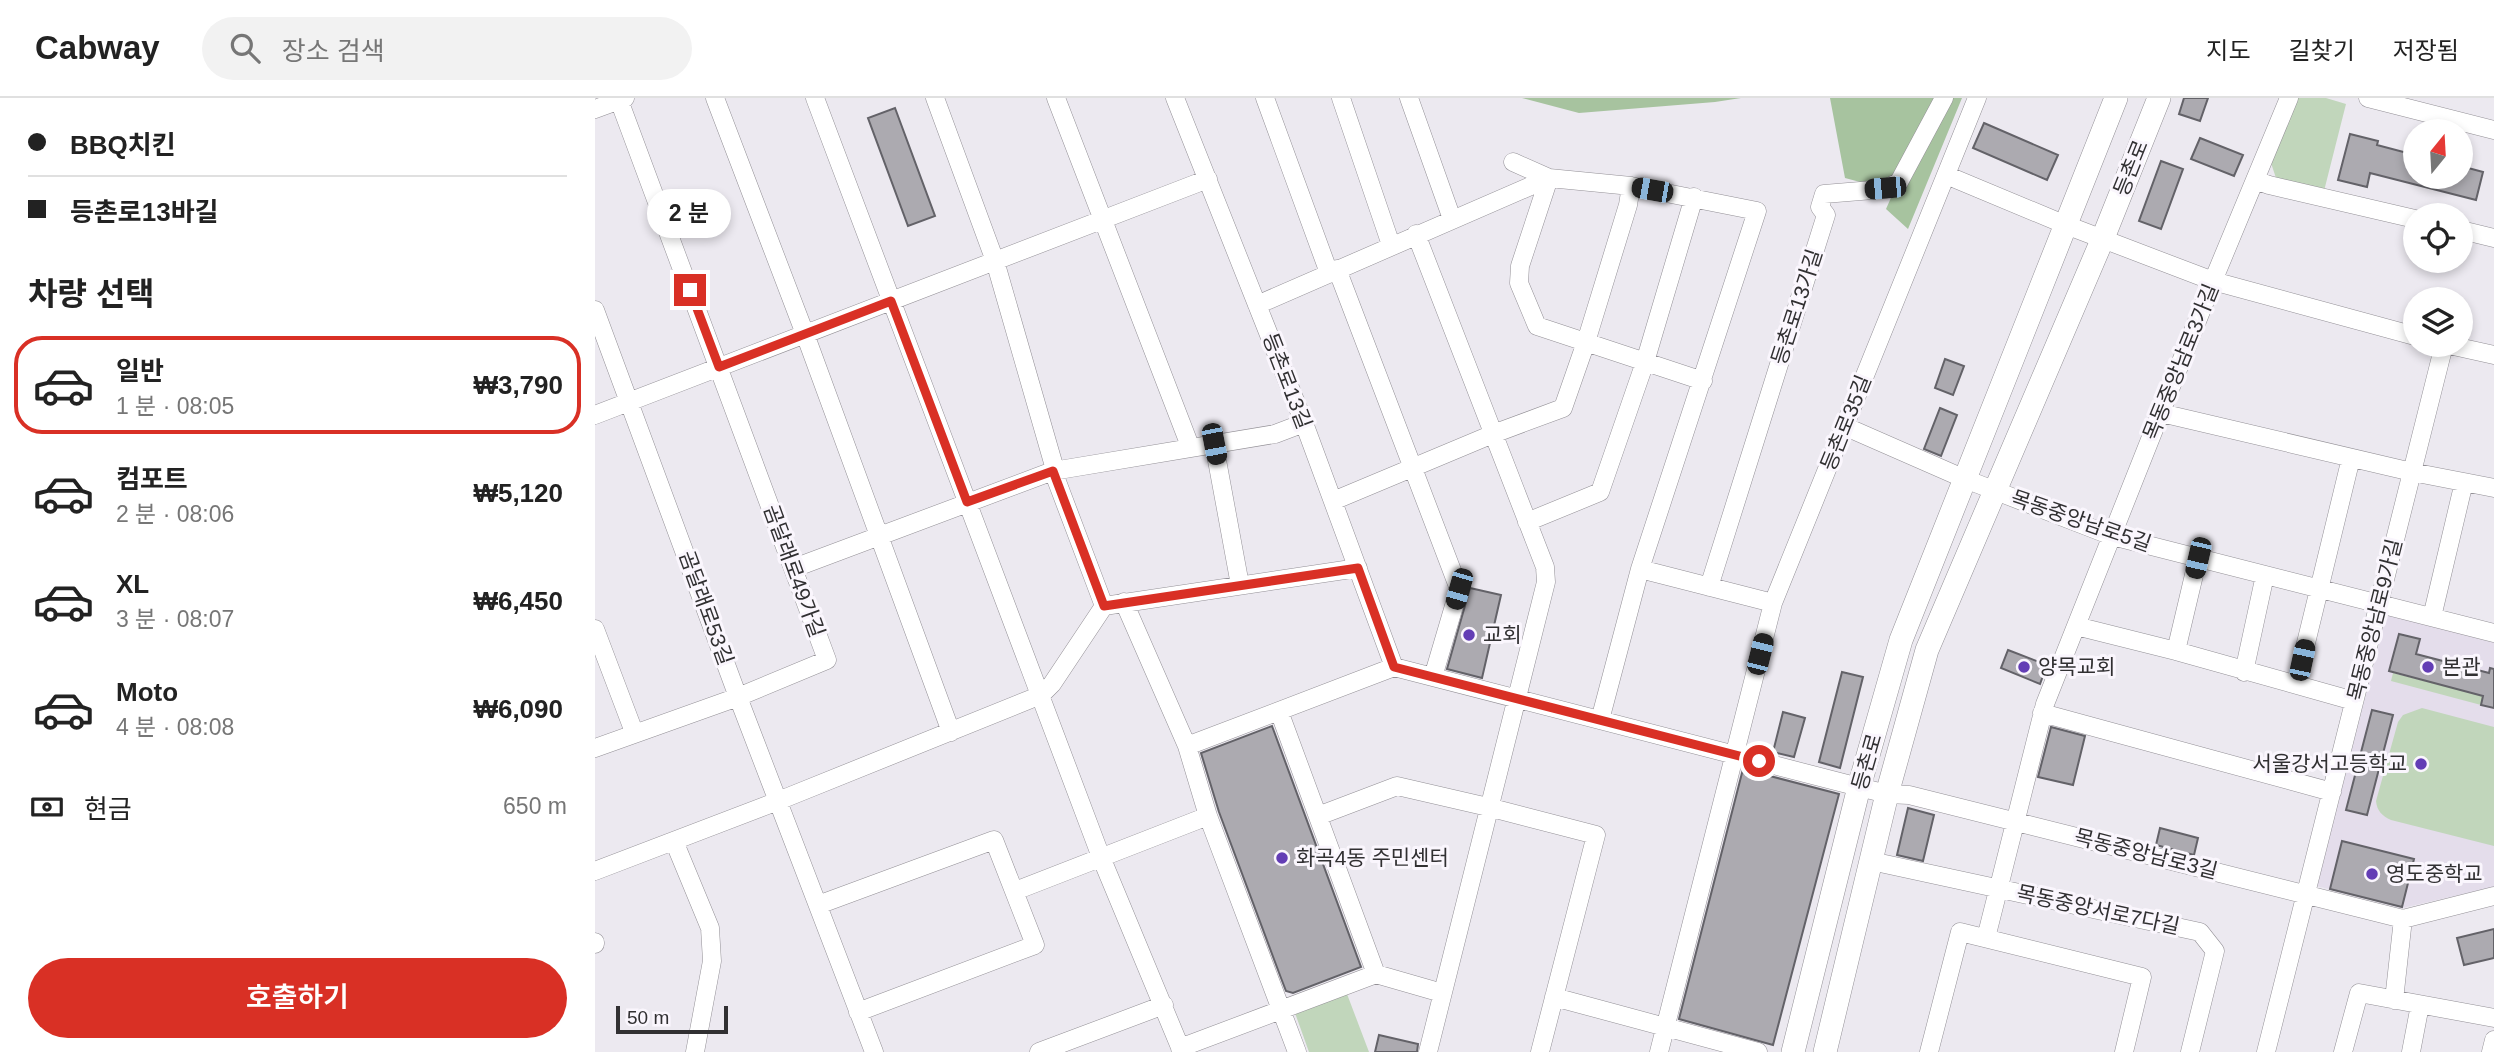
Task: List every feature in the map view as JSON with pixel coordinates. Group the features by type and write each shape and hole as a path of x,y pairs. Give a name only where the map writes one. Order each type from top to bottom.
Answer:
{"main road":[{"name":"등촌로","path":"1793,1052 1859,787 1901,640 2116,98"},
{"name":"등촌로","path":"1825,1052 1888,794 1927,650 2103,238 2159,98"}],"street":[{"path":"715,98 951,732"},
{"path":"815,98 1101,858 1181,1050 1376,974 1442,993"},
{"path":"935,98 995,261 1054,466 1053,471 1104,606"},
{"path":"1056,98 1190,446"},
{"name":"등촌로13길","path":"1175,98 1304,423 1394,667"},
{"path":"1265,98 1459,589 1433,677"},
{"path":"1341,98 1391,246"},
{"path":"1409,98 1452,219"},
{"name":"등촌로13가길","path":"1709,587 1826,215 1819,207 1824,194 1885,188 1899,182 1944,98"},
{"name":"등촌로35길","path":"1659,1052 1773,603 1977,98"},
{"name":"목동중앙남로3가길","path":"1986,939 2042,713 2213,281 2289,98"},
{"path":"2368,98 2494,130"},
{"path":"595,109 622,99"},
{"name":"곰달래로49가길","path":"595,748 738,697 827,660 622,99"},
{"path":"1513,162 1549,178 1631,186 1756,211 1640,569 1600,720"},
{"path":"1946,175 2066,225 2213,281 2403,333"},
{"path":"1258,305 1549,178"},
{"path":"1549,178 1520,266 1519,283 1537,326 1703,381"},
{"path":"595,415 1207,179"},
{"path":"2256,180 2403,216"},
{"path":"1333,501 1493,434 1563,408 1586,342 1631,186"},
{"path":"1527,522 1600,492 1645,362 1694,197"},
{"path":"2473,233 2494,238"},
{"path":"1416,234 1545,567 1546,582 1428,1052"},
{"name":"곰달래로53길","path":"595,310 738,697 874,1052"},
{"path":"2473,351 2494,355"},
{"name":"목동중앙남로9가길","path":"2266,1052 2443,357"},
{"path":"2161,413 2412,472 2494,488"},
{"path":"794,568 1053,471 1190,446 1275,434 1304,423"},
{"path":"1844,426 1995,491"},
{"path":"1214,444 1240,585"},
{"path":"2296,684 2350,458"},
{"path":"2432,617 2464,482"},
{"name":"목동중앙남로5길","path":"1995,491 2112,536 2494,633"},
{"path":"2176,651 2198,558"},
{"path":"595,871 1041,695 1052,684 1104,606 1358,568"},
{"path":"1640,569 1773,603"},
{"path":"2244,672 2265,575"},
{"path":"1124,602 1187,746 1208,816 1297,1052"},
{"path":"2075,626 2354,701"},
{"path":"595,629 635,732"},
{"path":"1187,746 1394,667 1888,794"},
{"path":"1279,711 1376,974"},
{"path":"2042,713 2332,792"},
{"path":"1318,816 1397,786 1596,835 1540,1052"},
{"name":"목동중앙남로3길","path":"1888,794 1909,795 2403,919 2494,897"},
{"path":"1015,891 1208,816"},
{"path":"818,905 994,840 1015,891 1035,945 858,1012"},
{"path":"674,841 710,928 712,961 695,1052"},
{"name":"목동중앙서로7다길","path":"1871,861 2200,932 2215,951 2190,1052"},
{"path":"2394,1000 2403,919"},
{"path":"1929,1052 1960,932 2142,977 2124,1052"},
{"path":"2343,1052 2359,993 2494,1018"},
{"path":"1554,997 1758,1052"},
{"path":"1038,1052 1060,1048 1164,1005"},
{"path":"2411,1052 2420,1005"},
{"path":"1215,1035 1222,1052"},
{"path":"2491,1052 2494,1040"}],"shaded area":[{"name":"서울강서고등학교","path":"2387,613 2494,643 2494,887 2402,908 2317,886"}],"green space":[{"path":"1522,98 1741,98 1579,113"},
{"path":"1830,98 1962,98 1908,229 1886,209 1894,191 1845,178"},
{"path":"2297,98 2326,98 2346,104 2324,191 2276,178 2270,160"},
{"path":"2393,673 2483,696 2481,705 2391,681"},
{"path":"2422,708 2494,727 2494,846 2391,820 2379,810 2376,801 2398,722 2403,715"},
{"path":"1347,994 1369,1052 1309,1052 1295,1013"}],"building":[{"path":"2184,98 2208,98 2200,121 2179,114"},
{"path":"895,108 935,216 908,226 868,118"},
{"path":"1984,123 2058,155 2047,180 1973,148"},
{"path":"2350,134 2378,141 2377,145 2403,152 2403,181 2370,173 2367,187 2338,180"},
{"path":"2200,138 2243,155 2234,176 2191,159"},
{"path":"2161,161 2183,169 2161,229 2139,221"},
{"path":"2473,169 2483,172 2476,200 2433,189 2473,189"},
{"path":"1945,359 1964,366 1953,395 1935,388"},
{"path":"1940,408 1957,415 1941,456 1924,449"},
{"name":"교회","path":"1470,588 1501,595 1482,678 1447,669"},
{"name":"본관","path":"2399,634 2420,639 2416,654 2489,673 2490,668 2494,669 2494,708 2481,705 2483,696 2389,671"},
{"name":"양목교회","path":"2008,650 2047,665 2040,684 2001,668"},
{"path":"1842,672 1863,677 1840,768 1819,762"},
{"path":"2372,710 2393,715 2367,815 2346,810"},
{"path":"1783,712 1805,718 1794,757 1773,752"},
{"name":"화곡4동 주민센터","path":"1272,726 1361,967 1293,993 1286,991 1281,978 1219,812 1201,753"},
{"path":"2051,727 2085,736 2073,785 2038,777"},
{"path":"1743,769 1839,794 1773,1045 1679,1019"},
{"path":"1908,808 1934,815 1923,861 1897,855"},
{"path":"2160,828 2198,838 2194,855 2156,845"},
{"name":"영도중학교","path":"2342,841 2414,859 2402,907 2330,889"},
{"path":"2494,929 2494,958 2464,965 2457,938"},
{"path":"1379,1035 1418,1044 1417,1052 1375,1052"}],"place":[{"name":"교회","path":"1469,635"},
{"name":"양목교회","path":"2024,667"},
{"name":"본관","path":"2428,667"},
{"name":"서울강서고등학교","path":"2421,764"},
{"name":"화곡4동 주민센터","path":"1282,858"},
{"name":"영도중학교","path":"2372,874"}],"route":[{"path":"690,290 719,367 891,301 967,502 1053,471 1104,606 1358,568 1394,667 1759,761"}]}
